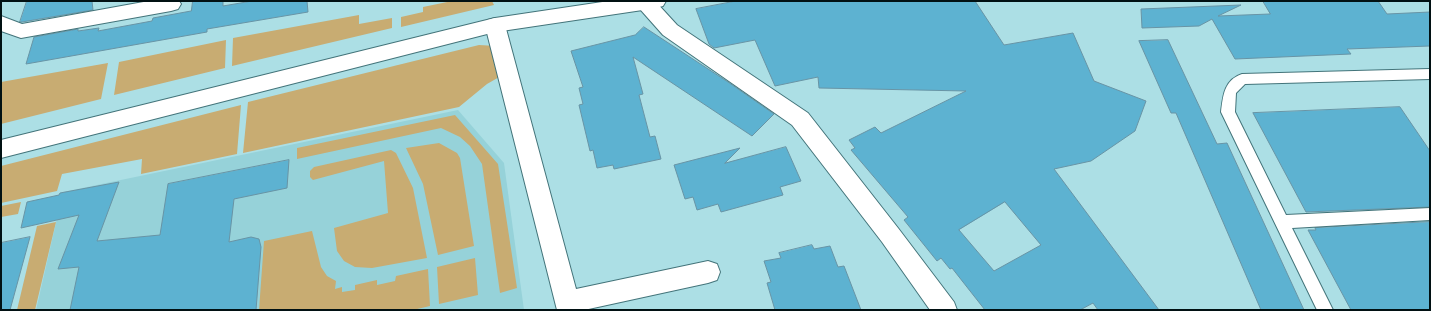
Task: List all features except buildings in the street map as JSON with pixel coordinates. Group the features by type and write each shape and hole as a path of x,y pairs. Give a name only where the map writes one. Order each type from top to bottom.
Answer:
{"street":[{"path":"1,149 495,25 608,4 651,2 670,30 800,119 890,235 945,310"},
{"path":"1,23 21,31 171,4"},
{"path":"495,25 568,306 708,272"}],"lane":[{"path":"1325,310 1228,112 1230,91 1242,79 1430,74"},
{"path":"1282,222 1430,214"}],"shaded area":[{"path":"452,1 492,1 494,5 401,27 401,17 423,12 423,7"},
{"path":"359,15 359,24 392,18 392,28 232,66 233,38"},
{"path":"226,40 225,68 114,95 119,62"},
{"path":"479,45 496,46 501,76 487,84 459,107 243,153 248,102"},
{"path":"108,63 101,99 1,124 1,82"},
{"path":"241,105 237,154 141,174 142,159 62,174 57,191 1,203 1,166"},
{"path":"458,110 504,163 524,310 36,310 63,192"},
{"path":"455,115 498,164 517,288 500,293 482,164 470,146 460,137 441,128 297,159 297,148"},
{"path":"439,143 457,153 460,158 474,246 438,255 423,184 406,148"},
{"path":"391,150 396,153 413,188 427,258 372,268 355,267 344,261 337,251 334,228 388,213 384,161 313,180 310,177 310,171 314,167"},
{"path":"21,202 18,214 1,217 1,206"},
{"path":"56,222 35,310 17,310 37,226"},
{"path":"312,231 321,267 327,276 336,281 335,289 342,287 342,292 355,290 355,285 377,280 377,285 395,281 396,276 428,269 430,306 413,310 259,310 264,241"},
{"path":"475,258 478,295 439,304 437,267"}]}
